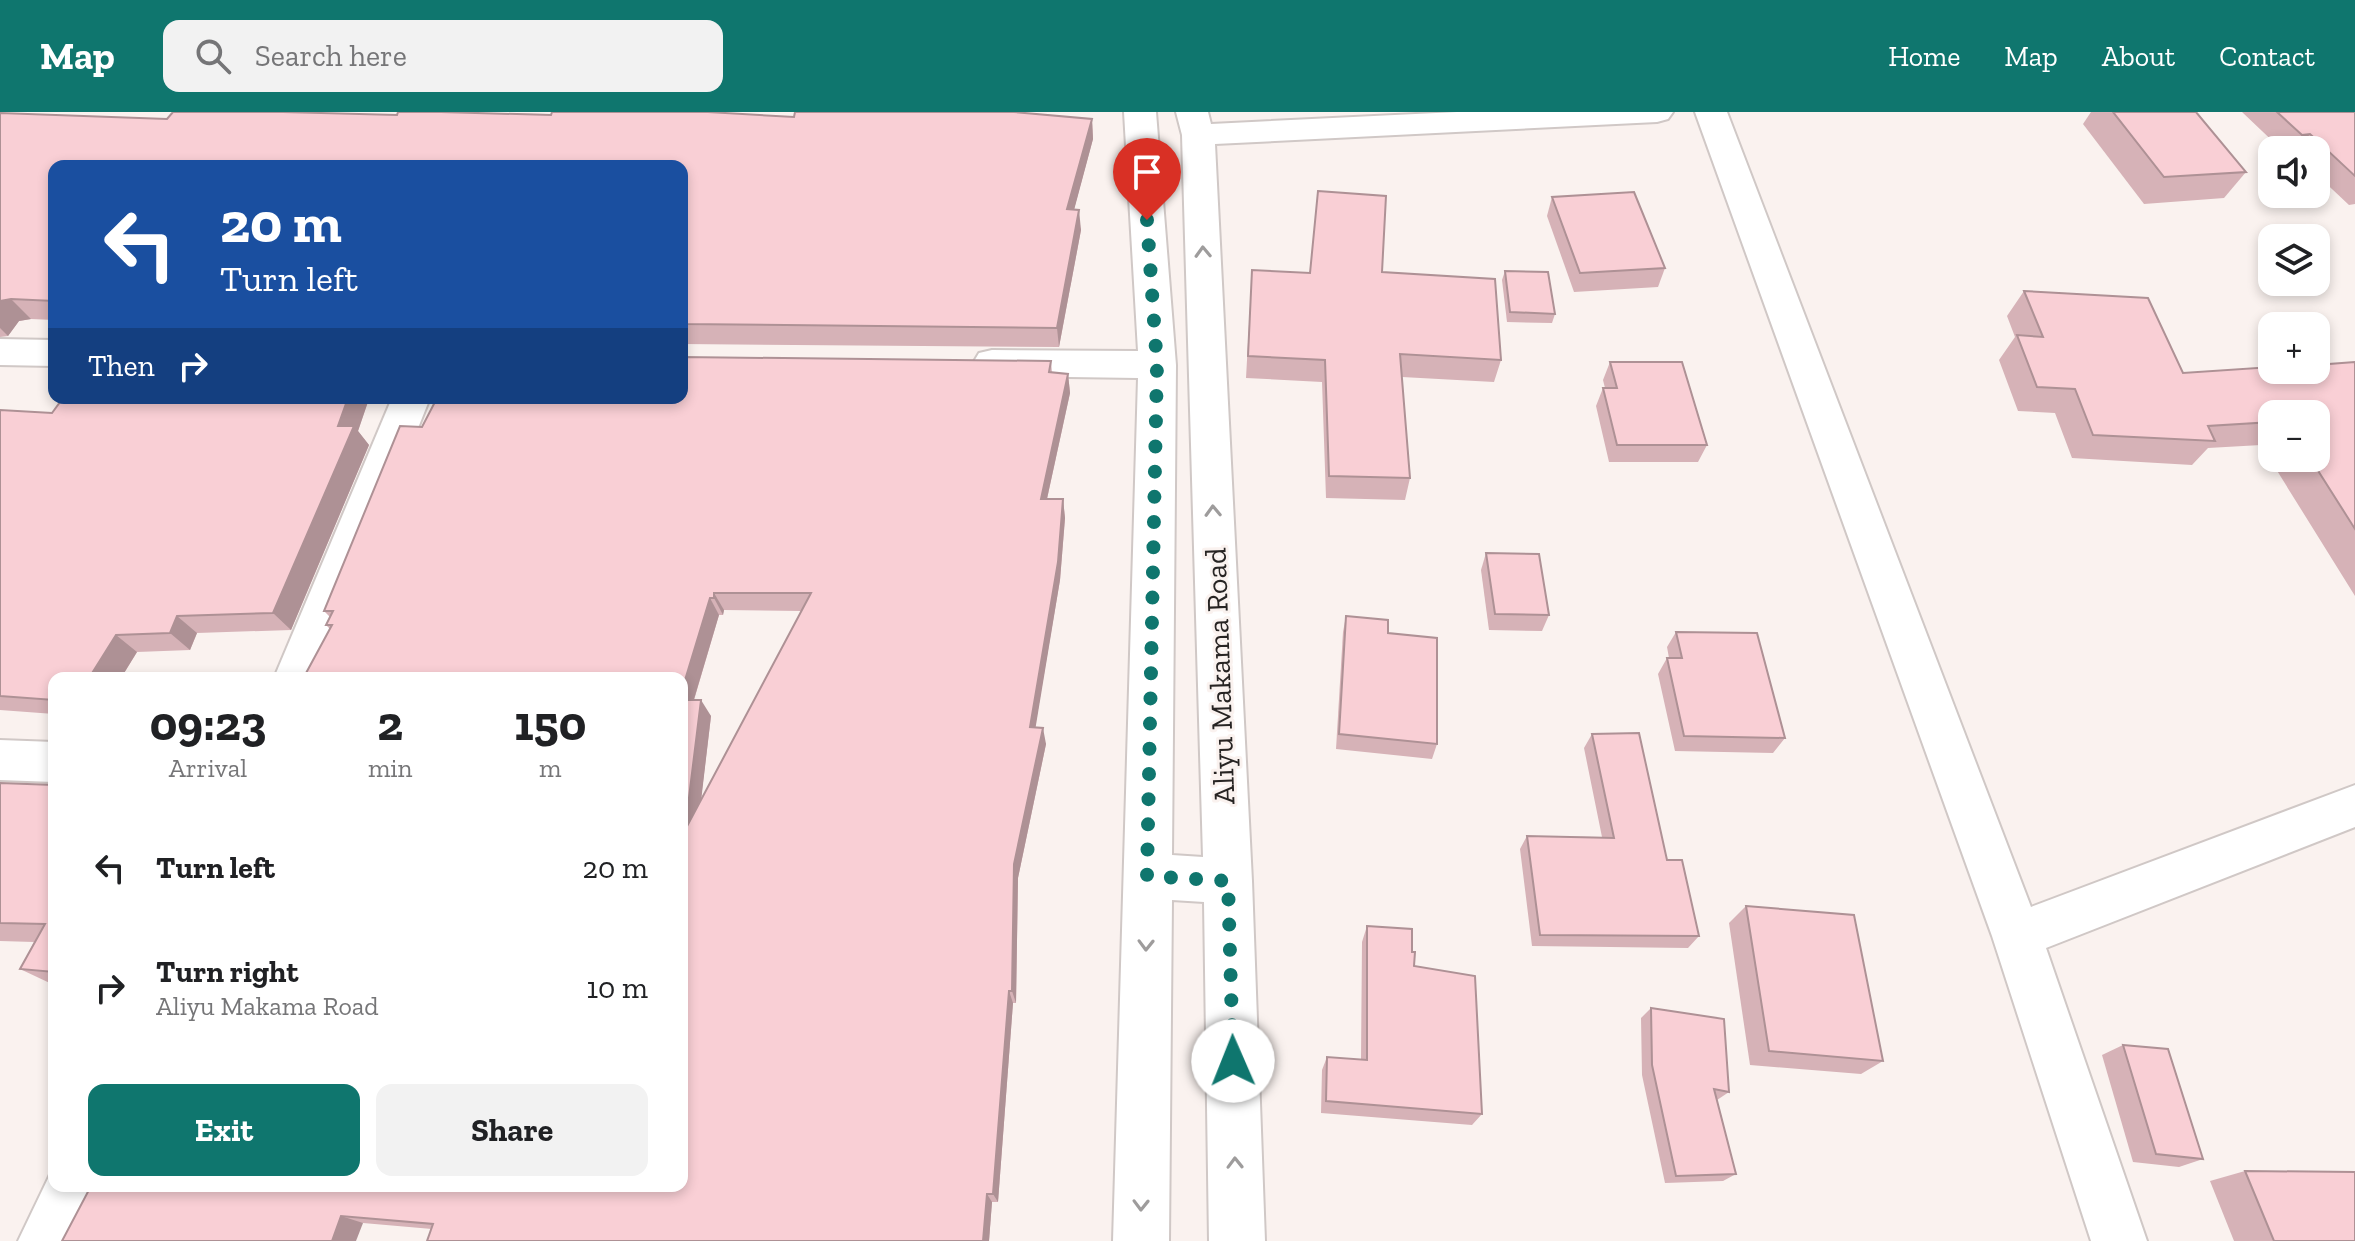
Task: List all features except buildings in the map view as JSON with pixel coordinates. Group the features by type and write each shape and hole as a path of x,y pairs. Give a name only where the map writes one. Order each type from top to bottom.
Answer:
{"street":[{"name":"Aliyu Makama Road","path":"1140,112 1157,365 1141,1241"},
{"path":"1195,124 1657,112"},
{"path":"1711,112 2017,936 2119,1241"},
{"name":"Aliyu Makama Road","path":"1195,124 1228,881 1237,1241"},
{"path":"0,352 48,353"},
{"path":"951,362 1157,365"},
{"path":"298,672 409,404"},
{"path":"0,760 48,762"},
{"path":"2017,936 2355,806"},
{"path":"1147,876 1228,881"},
{"path":"46,1241 68,1192"}],"route":[{"path":"1147,220 1157,365 1147,876 1228,881 1233,1061"}]}
